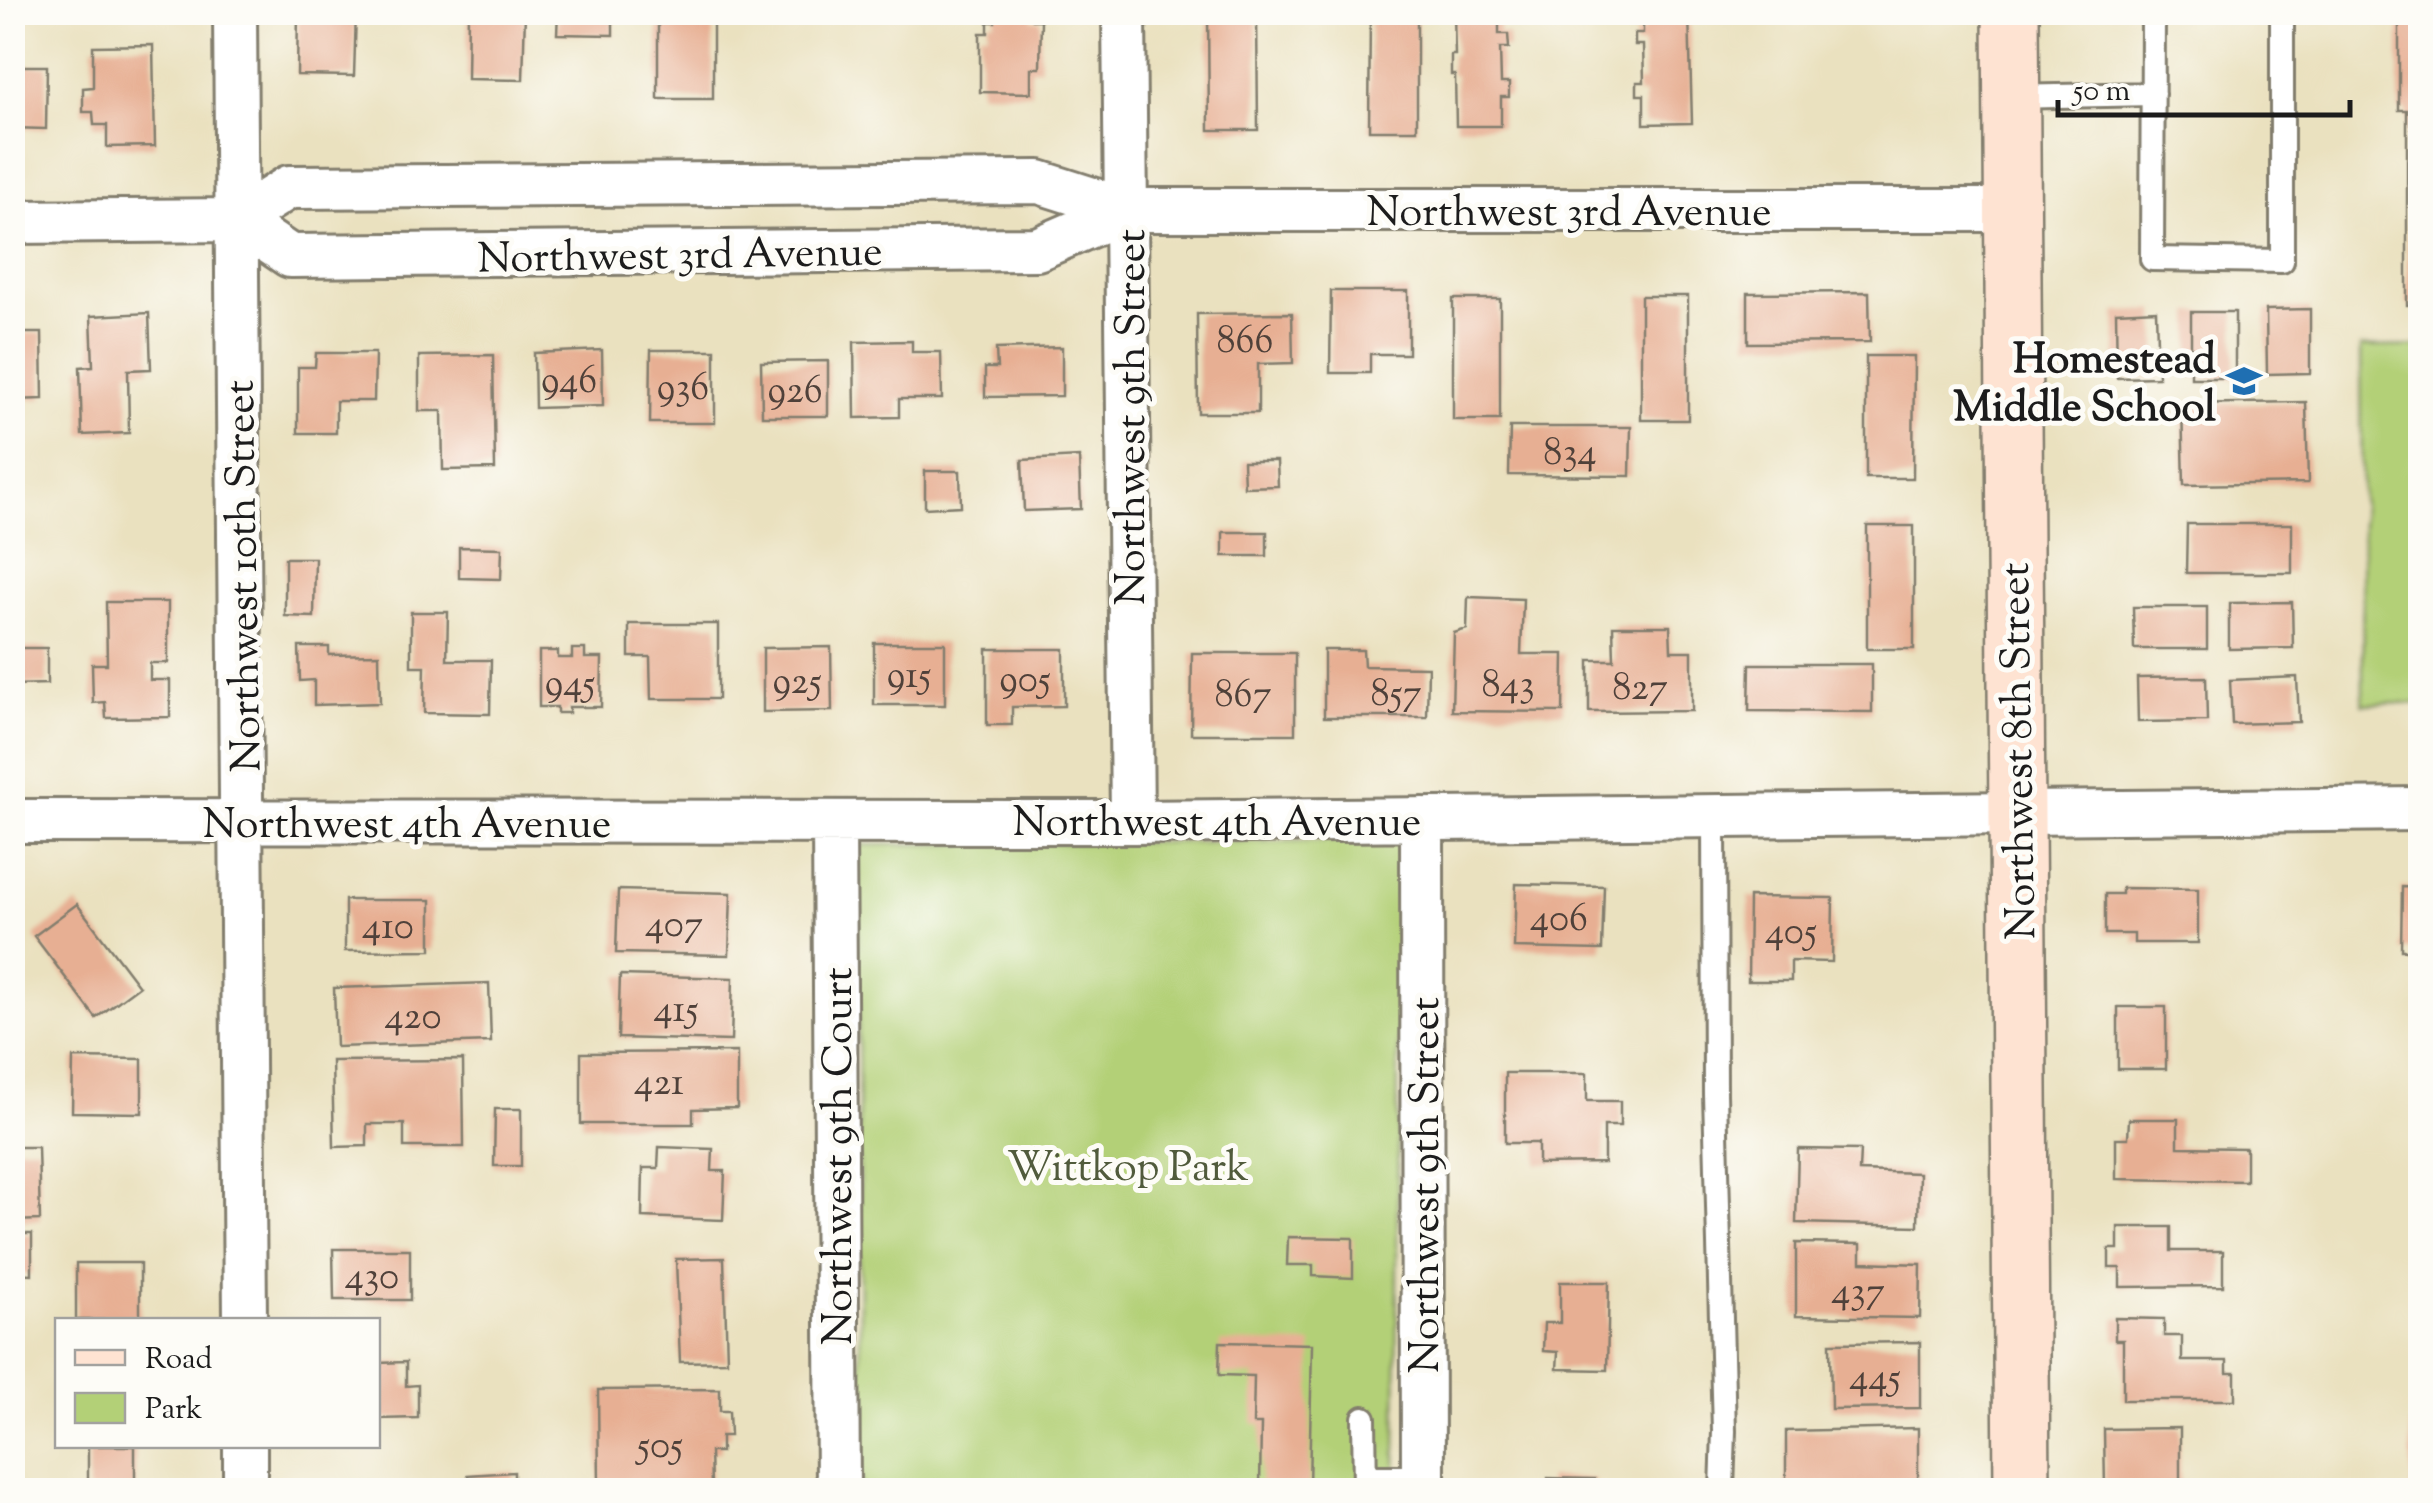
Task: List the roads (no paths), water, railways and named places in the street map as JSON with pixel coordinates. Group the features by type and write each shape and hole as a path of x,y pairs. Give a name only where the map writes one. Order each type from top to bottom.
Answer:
{"street":[{"name":"Northwest 10th Street","path":"235,12 245,1318"},
{"name":"Northwest 9th Street","path":"1124,12 1132,822"},
{"name":"Northwest 8th Street","path":"2011,12 2022,1490"},
{"name":"Northwest 3rd Avenue","path":"1127,210 1037,249 696,254 290,256 237,220 288,187 1038,182 1127,210 2011,210"},
{"path":"12,222 237,220"},
{"name":"Northwest 4th Avenue","path":"12,821 1132,822 2420,810"},
{"name":"Northwest 9th Street","path":"1422,819 1423,1484"},
{"name":"Northwest 9th Court","path":"834,822 838,1490"},
{"path":"245,1448 245,1490"}],"lane":[{"path":"2153,12 2152,260 2282,260 2282,12"},
{"path":"2011,97 2153,94"},
{"path":"1714,817 1722,1490"},
{"path":"1364,1418 1365,1484 1423,1484"}],"place":[{"name":"Homestead Middle School","path":"2244,381"}],"park label":[{"name":"Wittkop Park","path":"1128,1165"}]}
